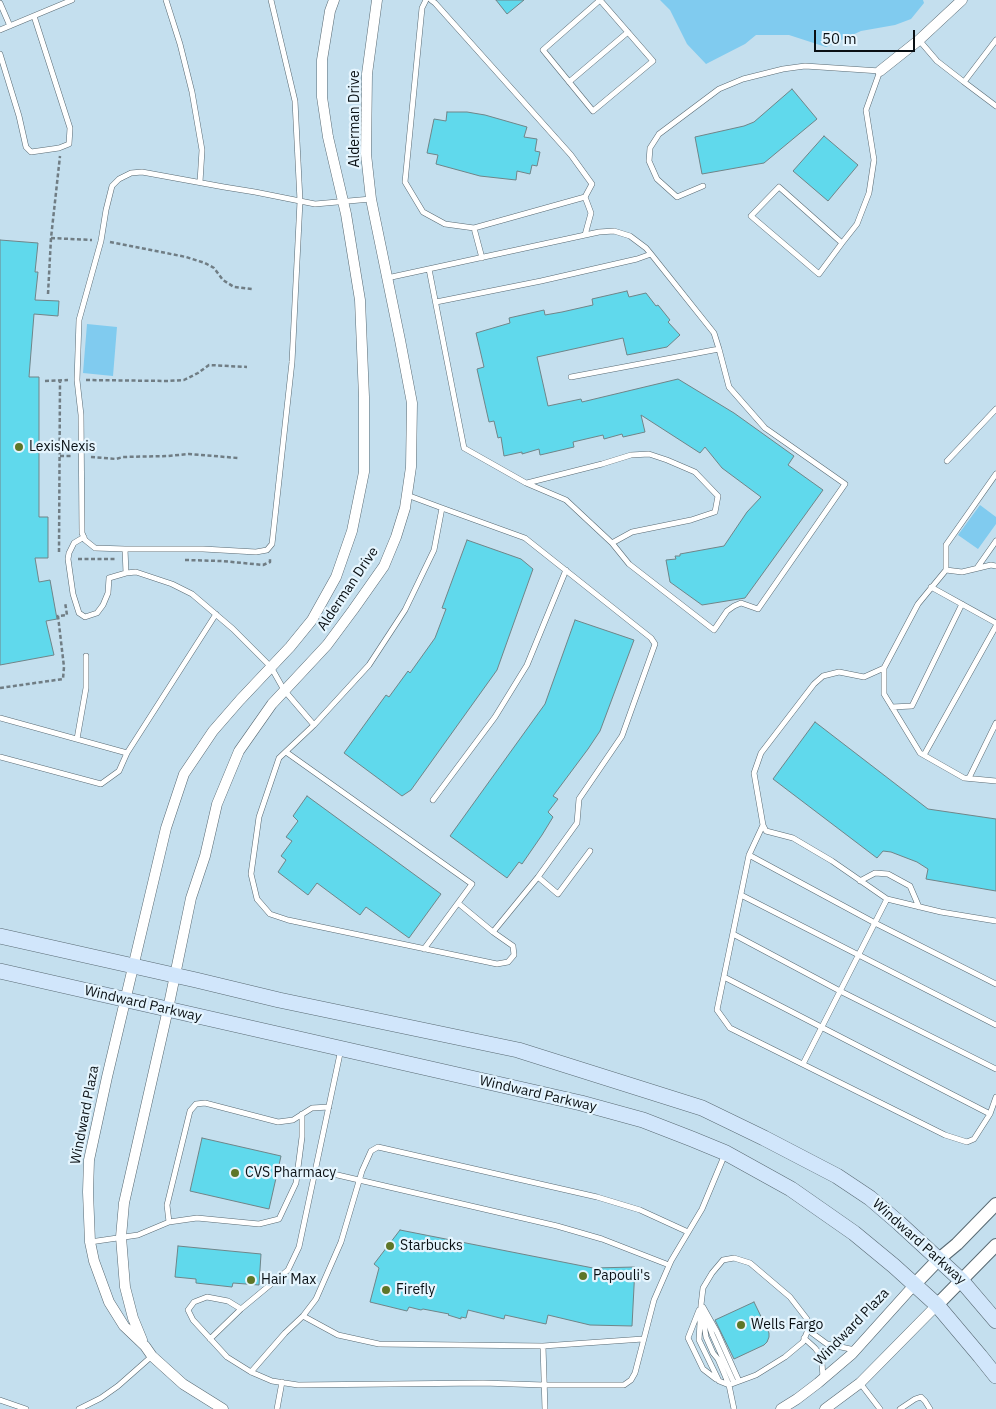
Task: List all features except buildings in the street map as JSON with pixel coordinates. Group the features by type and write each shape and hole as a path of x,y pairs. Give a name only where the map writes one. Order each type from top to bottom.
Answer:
{"main road":[{"name":"Windward Parkway","path":"0,936 278,1000 518,1050 702,1108 837,1176 870,1198 962,1280 996,1320"},
{"name":"Windward Parkway","path":"0,971 590,1105 643,1120 726,1153 791,1189 854,1233 894,1266 937,1305 996,1376"}],"street":[{"name":"Alderman Drive","path":"133,966 166,828 184,774 213,730 290,648 312,620 336,577 352,531 364,472 364,397 360,300 343,202 328,137 322,96 322,60 330,11 334,0"},
{"name":"Alderman Drive","path":"168,1009 191,898 205,856 217,804 239,751 272,704 327,645 384,566 405,508 412,467 412,402 371,199 366,154 367,74 377,0"},
{"path":"880,71 919,40 962,0"},
{"name":"Windward Plaza","path":"133,966 89,1160 90,1242 94,1261 109,1302 124,1326 145,1346 152,1356 183,1384 223,1409"},
{"name":"Windward Plaza","path":"145,1346 133,1318 125,1287 121,1237 124,1203 168,1009"},
{"name":"Windward Plaza","path":"781,1409 823,1379 855,1350 939,1259 996,1204"},
{"path":"825,1409 860,1383 996,1245"}],"lane":[{"path":"0,30 72,0"},
{"path":"166,0 180,44 192,92 202,150 200,182"},
{"path":"271,0 295,101 300,201 292,362 272,544 267,550 256,552 203,549 125,550 95,548 85,540 82,533 81,415 78,380 79,320 101,241 112,186 118,179 131,173 142,172 200,182 300,201 315,204 371,199"},
{"path":"426,0 422,8 405,182 423,212 444,224 474,228 585,197 592,184 571,156 431,0"},
{"path":"600,0 653,62 593,112 543,50 600,0"},
{"path":"0,2 10,26"},
{"path":"0,54 19,116 26,147 31,152 59,148 68,144 70,128 34,16"},
{"path":"569,82 628,32"},
{"path":"919,40 937,61 996,106"},
{"path":"964,82 996,40"},
{"path":"703,186 677,197 656,179 649,161 650,148 659,134 719,88 743,79 783,69 805,66 880,71 866,110 874,160 869,193 857,224 819,274 751,216 779,187 842,243"},
{"path":"585,197 591,213 585,235"},
{"path":"474,228 482,258"},
{"path":"387,278 600,232 614,231 630,236 646,248 714,333 728,387 765,428 845,484 758,609 742,603 734,606 727,611 714,630 628,564 612,543 566,500 526,483 464,448 429,269"},
{"path":"436,302 637,259 651,254"},
{"path":"571,377 719,349"},
{"path":"947,461 996,409"},
{"path":"526,483 631,455 649,454 695,472 718,496 715,512 691,520 632,532 612,543"},
{"path":"996,474 946,545 946,570 918,604 884,668 884,694 920,753 964,778 996,780"},
{"path":"407,495 524,538 652,638 655,644 622,736 579,799 577,823 538,877 493,932"},
{"path":"442,508 434,550 405,610 370,665 279,758 259,817 251,874 257,899 270,914 288,920 497,964 508,962 514,956 513,946 458,903"},
{"path":"84,537 74,543 68,559 73,594 79,613 85,617 97,613 104,605 108,593 109,578 136,572 172,584 192,594 233,629 271,667 284,690 314,724"},
{"path":"977,568 996,541"},
{"path":"125,550 126,573"},
{"path":"946,570 962,572 991,565 996,566"},
{"path":"433,800 495,717 527,665 566,570"},
{"path":"924,755 996,624 931,587"},
{"path":"892,707 912,706 962,604"},
{"path":"0,757 101,784 119,771 127,753 216,614"},
{"path":"77,739 86,688 86,656"},
{"path":"884,668 864,677 839,672 823,676 814,684 761,753 756,766 754,773 763,825 766,830 793,838 832,861 887,899 941,912 996,920"},
{"path":"0,718 127,753"},
{"path":"969,778 996,723"},
{"path":"286,752 472,884 424,949"},
{"path":"763,825 749,855 717,1010 730,1028 945,1135 967,1142 974,1139 990,1114 996,1098"},
{"path":"538,877 558,894 590,851"},
{"path":"749,855 875,923 996,984"},
{"path":"860,881 875,873 888,874 910,886 918,906"},
{"path":"741,895 996,1025"},
{"path":"803,1064 887,899"},
{"path":"733,934 840,991 996,1069"},
{"path":"724,977 990,1114"},
{"path":"210,1339 288,1270 300,1247 342,1048"},
{"path":"169,1222 167,1206 190,1111 196,1104 205,1103 278,1122 293,1120 312,1108 329,1107"},
{"path":"90,1242 138,1235 169,1222 196,1218 259,1224 279,1219 296,1183 302,1137 302,1114"},
{"path":"251,1372 284,1333 303,1316 316,1300 341,1242 362,1171 371,1151 378,1147 597,1197 640,1210 688,1232"},
{"path":"242,1309 228,1301 207,1297 194,1302 188,1310 193,1320 227,1357 251,1372 272,1381 298,1385 483,1382 544,1385 624,1384 631,1380 635,1373 654,1300 669,1265 702,1209 726,1153"},
{"path":"316,1170 557,1226 602,1239 669,1265"},
{"path":"702,1305 688,1338 703,1369 719,1381 734,1383 756,1375 785,1357 803,1342 808,1330 807,1319 790,1297 750,1263 734,1258 723,1260 703,1288 702,1305 699,1340 719,1381"},
{"path":"702,1305 717,1332 734,1383 734,1409"},
{"path":"702,1305 706,1337 713,1353 734,1383"},
{"path":"303,1316 338,1335 379,1344 543,1346 643,1339"},
{"path":"808,1330 827,1344 855,1350"},
{"path":"804,1338 821,1356 823,1379"},
{"path":"543,1346 545,1409"},
{"path":"79,1409 101,1398 118,1386 152,1356"},
{"path":"276,1409 282,1382"},
{"path":"860,1383 880,1409"},
{"path":"900,1409 915,1399 921,1398 930,1409"},
{"path":"0,1400 26,1409"}],"path":[{"path":"48,294 51,238 60,156 59,148"},
{"path":"51,238 101,241 186,257 214,268 223,280 234,287 252,289"},
{"path":"45,381 184,380 209,365 247,367"},
{"path":"60,380 59,561 68,559 126,559"},
{"path":"60,456 116,459 123,457 189,454 238,458"},
{"path":"178,559 262,565 270,562 272,544"},
{"path":"0,688 63,679 63,651 58,616 66,615 64,597"}],"shaded area":[{"path":"0,0 996,0 996,1409 0,1409"},
{"path":"660,0 923,0 924,3 911,19 895,25 861,31 826,47 789,35 756,35 745,44 706,64 687,44 670,10"},
{"path":"87,324 117,327 113,376 83,373"},
{"path":"980,505 996,517 996,524 978,549 958,535"}],"place":[{"name":"LexisNexis","path":"19,447"},
{"name":"CVS Pharmacy","path":"235,1173"},
{"name":"Starbucks","path":"390,1246"},
{"name":"Papouli's","path":"583,1276"},
{"name":"Hair Max","path":"251,1280"},
{"name":"Firefly","path":"386,1290"},
{"name":"Wells Fargo","path":"741,1325"}]}
